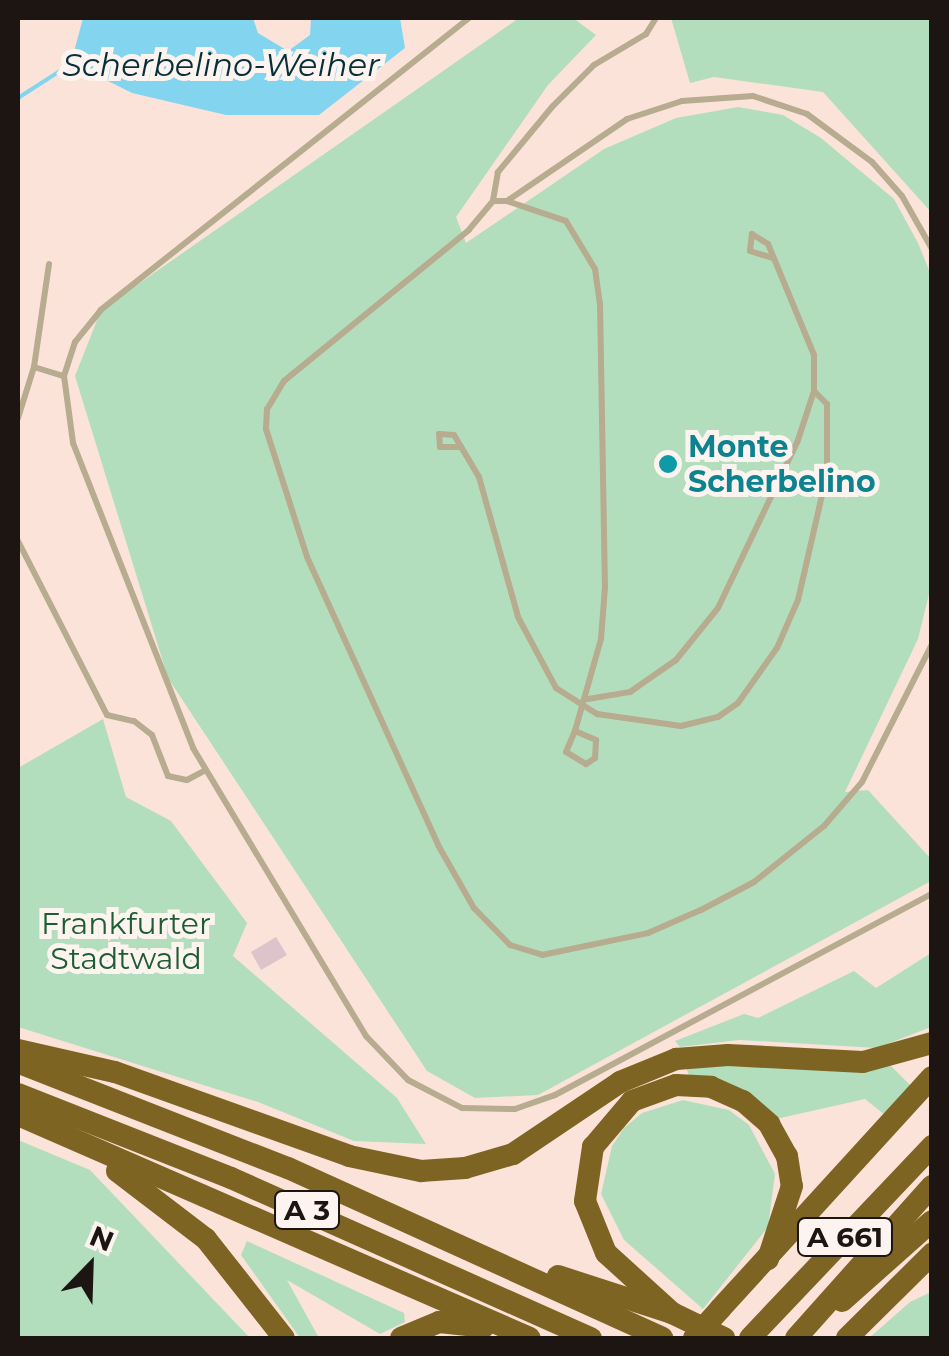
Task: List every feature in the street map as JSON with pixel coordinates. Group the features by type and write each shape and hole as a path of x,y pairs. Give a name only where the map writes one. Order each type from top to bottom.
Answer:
{"highway":[{"path":"18,1050 115,1072 349,1156 421,1171 465,1168 514,1154 620,1082 676,1059 728,1055 863,1062 932,1043"},
{"name":"A 3","path":"18,1062 469,1248 662,1338"},
{"path":"694,1338 932,1077"},
{"path":"672,1313 606,1253 585,1201 593,1147 632,1101 676,1085 711,1087 743,1101 769,1124 787,1156 792,1186 788,1213 768,1260"},
{"name":"A 3","path":"18,1094 231,1178 592,1338"},
{"path":"18,1115 530,1338"},
{"path":"50,1130 188,1223 230,1264 284,1338"},
{"name":"A 661","path":"755,1333 932,1146"},
{"name":"A 661","path":"797,1338 932,1186"},
{"path":"797,1338 932,1221"},
{"path":"469,1248 672,1313 724,1338"},
{"path":"847,1338 926,1261"},
{"path":"404,1338 457,1322 519,1338"}],"lane":[{"path":"470,18 101,310 75,342 64,376 73,442 206,770 366,1036 408,1080 462,1108 498,1111 544,1100 932,894"},
{"path":"656,18 646,34 594,65 552,107 498,172 492,200 470,230 284,381 267,409 266,429 307,557 438,846 494,933 542,955 648,934 754,882 824,826 862,782 932,644"},
{"path":"507,201 627,119 682,102 753,96 807,114 872,162 902,196 932,249"},
{"path":"492,200 507,201 566,221 595,269 606,381 601,640 586,702 566,752 586,764 595,758 596,740 575,732"},
{"path":"586,702 648,683 718,608 777,491 814,391 806,327 774,258 764,237 752,234 750,251 774,258"},
{"path":"18,418 34,367 49,264"},
{"path":"34,367 64,376"},
{"path":"461,448 479,477 532,647 556,688 615,719 681,726 718,717 757,679 791,616 814,548 829,418 827,404 814,391"},
{"path":"18,541 108,715 134,721 152,736 168,776 187,780 206,770"}],"green space":[{"path":"519,18 573,18 596,35 548,85 456,217 466,243 604,149 676,118 738,107 783,115 821,138 894,199 918,243 931,275 931,586 918,639 845,792 868,790 931,859 931,881 538,1095 475,1098 427,1071 168,678 75,376 101,310"},
{"path":"671,18 931,18 931,212 823,92 714,77 690,83"},
{"name":"Frankfurter Stadtwald","path":"103,719 126,797 171,821 247,923 233,956 397,1098 426,1144 354,1141 258,1102 18,1027 18,768"},
{"path":"931,953 931,1027 877,1048 739,1040 680,1047 675,1041 744,1014 758,1018 854,971 876,988"},
{"path":"889,1064 911,1086 885,1115 865,1099 776,1119 689,1075 685,1065"},
{"path":"683,1100 729,1110 749,1125 775,1174 768,1227 703,1309 624,1240 601,1194 612,1146 624,1128 642,1113"},
{"path":"18,1140 90,1170 250,1338 18,1338"},
{"path":"247,1241 404,1313 405,1322 380,1334 287,1280 319,1338 300,1338 241,1255"},
{"path":"931,1292 931,1338 869,1338 910,1302"}],"water":[{"name":"Scherbelino-Weiher","path":"83,18 253,18 258,33 288,51 310,35 311,18 400,18 405,48 319,115 226,115 132,93 84,69 75,48"}],"building":[{"path":"276,937 287,955 261,970 251,952"}],"waterway":[{"path":"18,98 77,60"}],"place":[{"name":"Monte Scherbelino","path":"668,464"}]}
